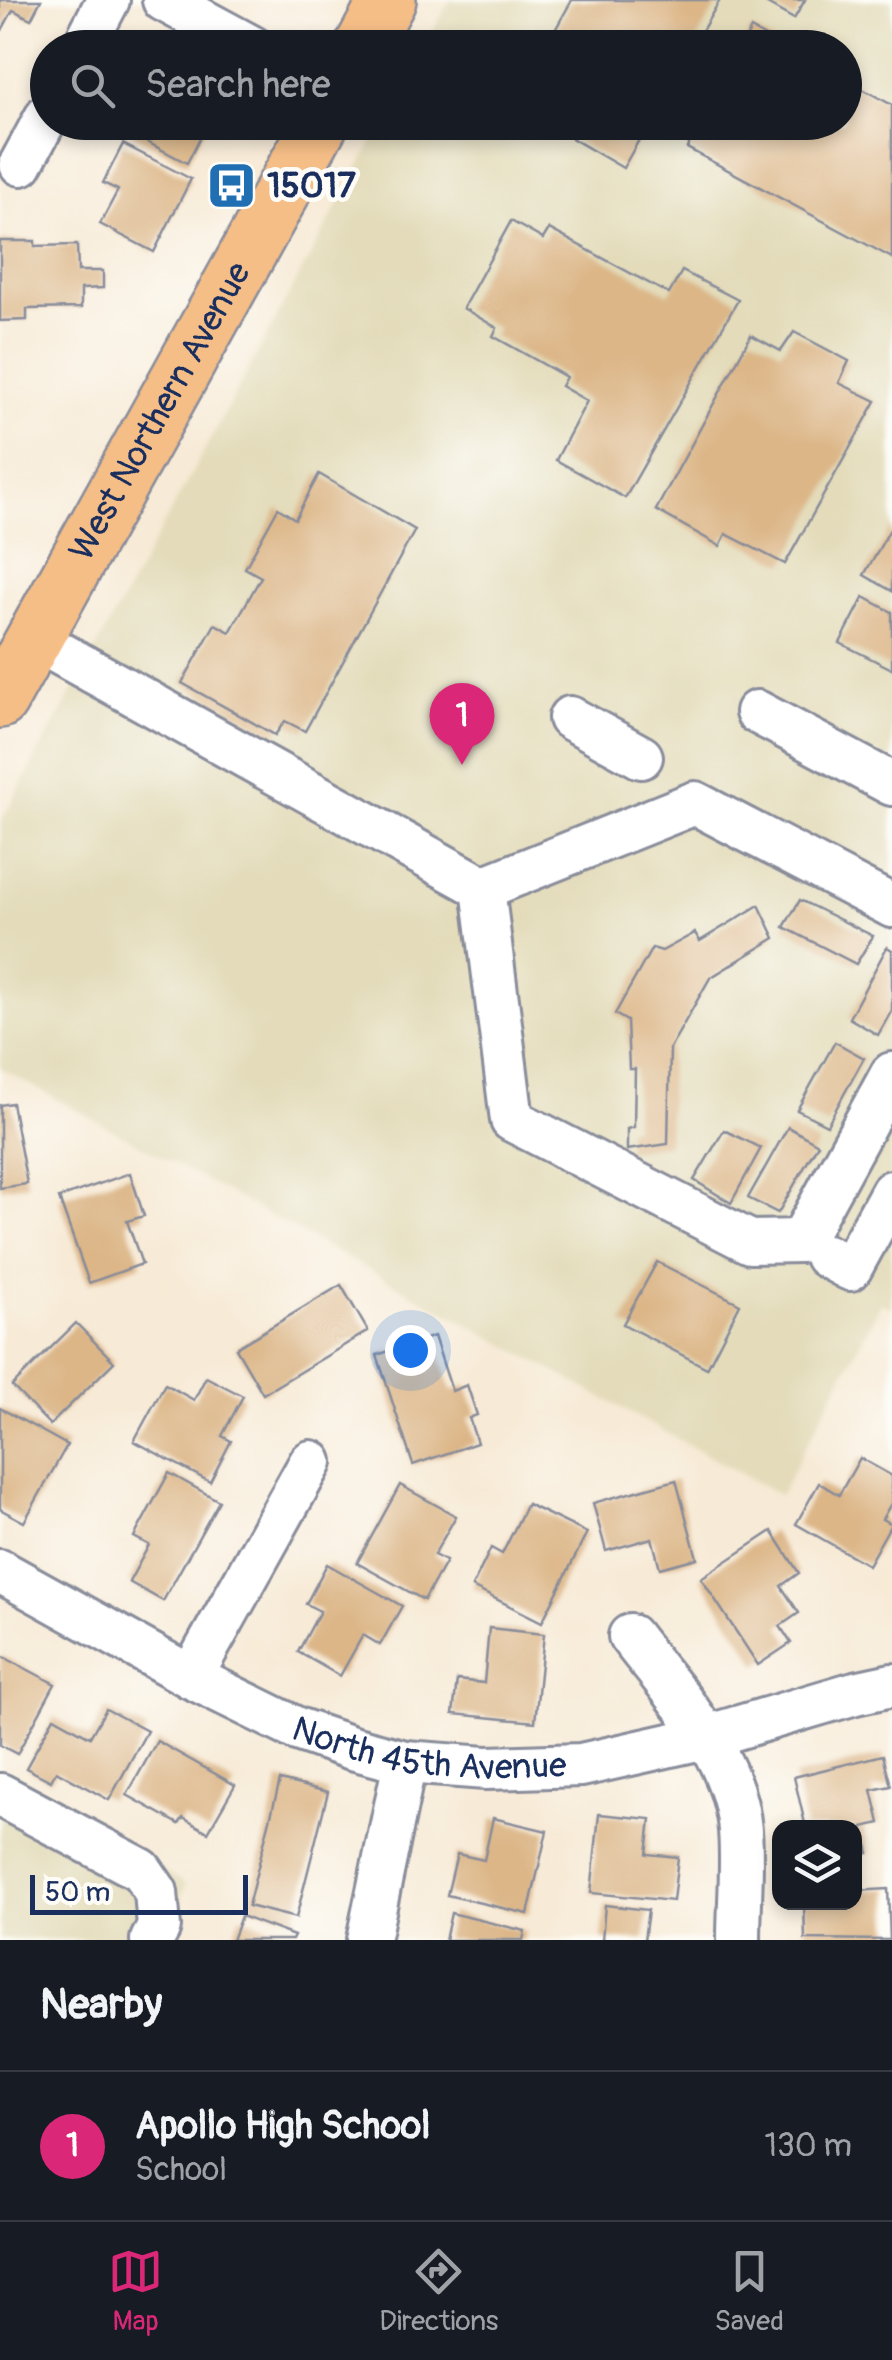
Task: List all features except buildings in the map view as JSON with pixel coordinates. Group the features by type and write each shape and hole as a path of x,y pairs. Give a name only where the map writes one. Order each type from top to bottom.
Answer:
{"main road":[{"path":"372,30 388,0"},
{"name":"West Northern Avenue","path":"0,700 311,140"}],"street":[{"path":"92,30 108,0"},
{"path":"164,0 220,30"},
{"path":"21,164 34,140"},
{"path":"34,639 484,888"},
{"path":"757,712 892,784"},
{"path":"570,718 641,757"},
{"path":"484,888 695,803 892,906"},
{"path":"484,888 512,1120 750,1242 800,1241 892,1074"},
{"path":"826,1256 850,1270 892,1192"},
{"path":"191,1677 311,1462"},
{"name":"North 45th Avenue","path":"0,1571 191,1677 297,1730 405,1762 486,1768 581,1765 706,1737 892,1685"},
{"path":"630,1636 706,1737 726,1772 740,1828 739,1940"},
{"path":"368,1940 405,1762"},
{"path":"0,1795 141,1870 156,1892 159,1926 152,1940"}],"shaded area":[{"path":"450,0 892,0 892,1308 881,1303 780,1495 0,1068 0,824 374,140 862,140 862,30 433,30"},
{"path":"0,1781 186,1883 169,1940 0,1940"}],"place":[{"name":"15017","path":"232,186"},
{"name":"Apollo High School","path":"462,765"}]}
